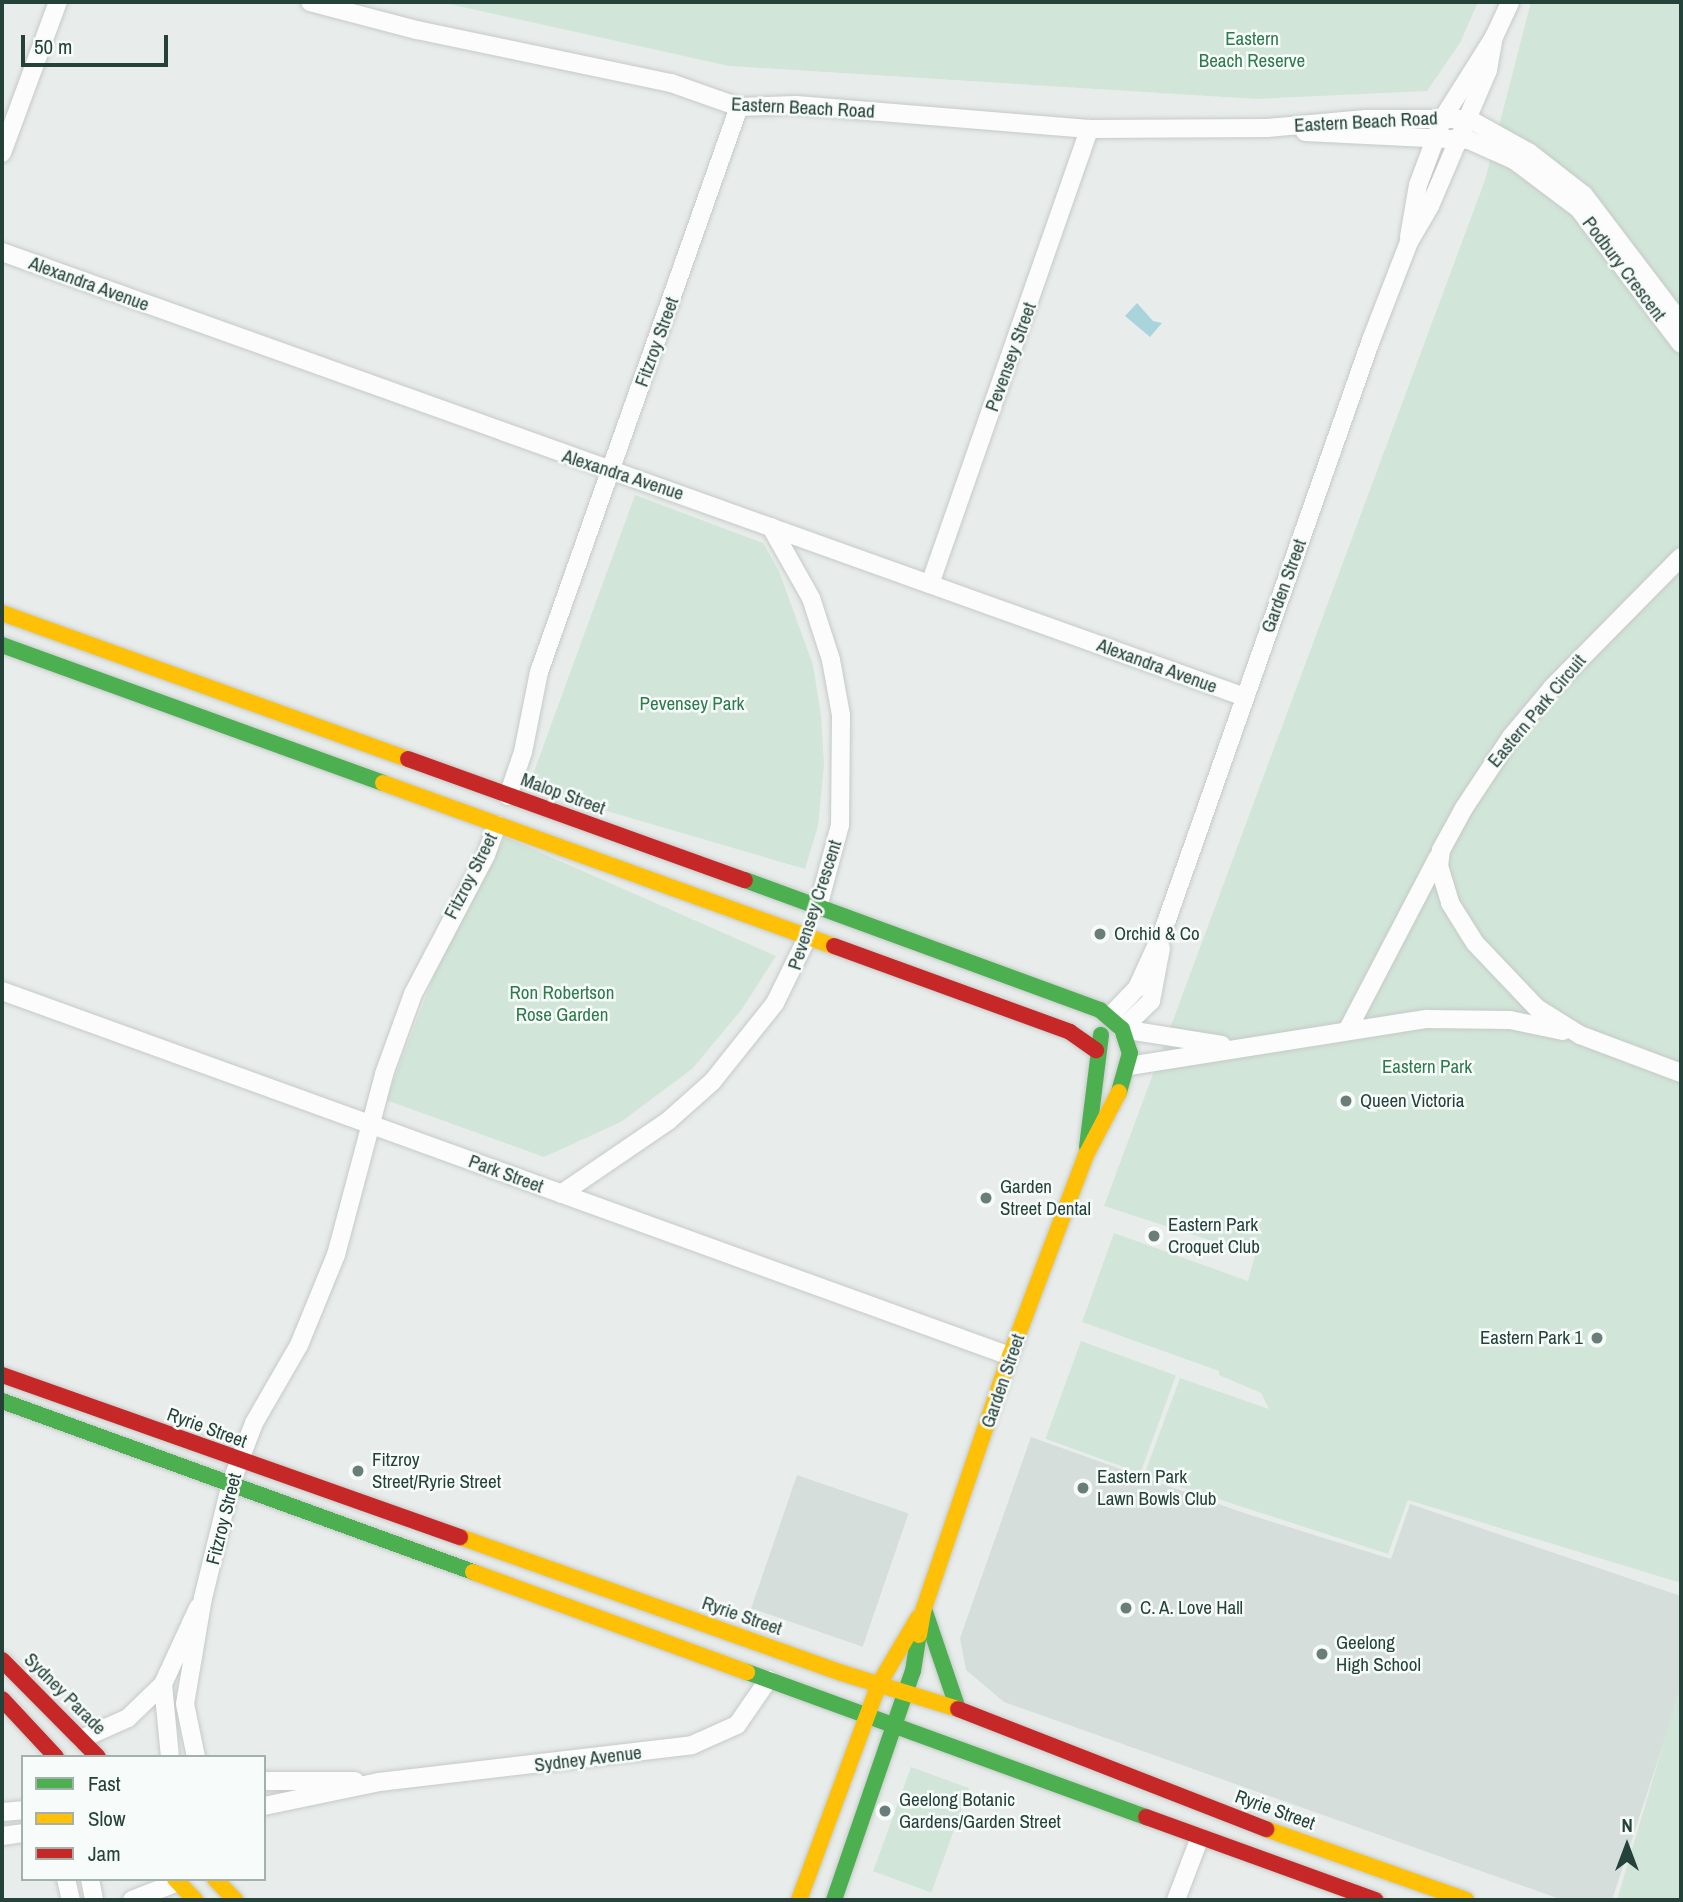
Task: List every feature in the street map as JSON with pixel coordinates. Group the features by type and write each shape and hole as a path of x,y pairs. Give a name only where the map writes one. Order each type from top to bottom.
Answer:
{"street":[{"path":"2,153 58,2"},
{"name":"Eastern Beach Road","path":"310,2 417,30 671,83 739,107 796,105 1089,129 1267,128 1455,139"},
{"path":"1494,37 1510,2"},
{"name":"Garden Street","path":"1409,242 1415,194 1434,139 1443,118 1494,37"},
{"name":"Garden Street","path":"834,1900 906,1692 924,1608 1010,1356 1086,1155 1100,1072 1097,1049 1138,988 1163,931 1409,242 1430,206 1455,139 1488,70 1494,37"},
{"name":"Fitzroy Street","path":"196,1755 185,1704 203,1598 231,1483 239,1461 326,1283 351,1212 389,1057 413,994 486,855 508,796 523,752 531,696 739,107"},
{"name":"Eastern Beach Road","path":"1267,128 1366,118 1464,118"},
{"name":"Podbury Crescent","path":"1464,118 1530,153 1584,195 1681,323"},
{"name":"Pevensey Street","path":"930,584 1089,129"},
{"name":"Podbury Crescent","path":"1455,139 1477,141 1501,152 1566,197 1600,234 1643,298 1681,344"},
{"name":"Alexandra Avenue","path":"2,252 1245,697"},
{"name":"Pevensey Crescent","path":"561,1194 667,1121 712,1082 775,1003 807,938 818,907 840,825 841,715 831,660 811,598 771,527"},
{"name":"Eastern Park Circuit","path":"1347,1031 1481,779 1552,688 1681,557"},
{"name":"Malop Street","path":"2,613 949,954 1116,1022"},
{"path":"2,645 1070,1032 1097,1049"},
{"path":"1441,850 1440,877 1475,943 1537,1008 1580,1035"},
{"path":"937,984 949,954"},
{"name":"Park Street","path":"2,991 1010,1356"},
{"path":"1116,1022 1130,1049 1129,1066 1239,1046 1467,1018 1510,1020 1580,1035 1681,1073"},
{"path":"1116,1022 1174,1041 1239,1046"},
{"name":"Garden Street","path":"1086,1155 1108,1120 1129,1066"},
{"name":"Ryrie Street","path":"2,1375 239,1461 879,1684 958,1709 1210,1809 1466,1900"},
{"path":"2,1401 1375,1900"},
{"name":"Fitzroy Street","path":"170,1755 163,1684 181,1635 203,1598"},
{"path":"924,1608 958,1709"},
{"name":"Garden Street","path":"799,1900 879,1684 924,1608"},
{"name":"Sydney Parade","path":"2,1660 96,1755"},
{"name":"Sydney Avenue","path":"266,1806 379,1782 703,1742 737,1725 768,1680"},
{"name":"Fitzroy Street","path":"81,1740 128,1718 163,1684"},
{"path":"2,1699 54,1755"},
{"path":"36,1755 37,1736"},
{"name":"Sydney Avenue","path":"266,1781 379,1782"},
{"path":"1176,1900 1210,1809"},
{"path":"2,1812 21,1810"},
{"path":"2,1836 21,1833"},
{"path":"813,1859 845,1870"},
{"path":"66,1881 71,1900"},
{"path":"90,1881 94,1900"},
{"path":"132,1900 176,1881 195,1900"},
{"path":"218,1881 235,1900"}],"shaded area":[{"name":"Geelong High School","path":"1031,1437 1244,1513 1391,1559 1410,1504 1681,1596 1681,1690 1612,1900 1563,1900 1004,1702 966,1670 960,1638"},
{"path":"797,1475 909,1513 863,1647 751,1608"}],"green space":[{"name":"Eastern Beach Reserve","path":"440,2 1478,2 1460,43 1427,91 1256,99 729,66"},
{"name":"Eastern Park","path":"1531,2 1681,2 1681,1583 1408,1500 1388,1554 1144,1475 1180,1378 1269,1409 1261,1393 1219,1375 1219,1371 1082,1322 1114,1233 1248,1281 1255,1255 1104,1206 1485,180"},
{"name":"Pevensey Park","path":"635,495 763,543 779,571 813,665 821,715 824,765 818,826 805,869 528,788"},
{"name":"Ron Robertson Rose Garden","path":"505,837 776,956 742,1009 692,1069 621,1122 544,1157 386,1100 445,947"},
{"path":"1081,1341 1176,1376 1140,1473 1045,1439"},
{"path":"1681,1684 1681,1900 1617,1900"},
{"path":"911,1767 969,1788 931,1893 873,1871"}],"water":[{"path":"1137,303 1153,321 1162,323 1150,337 1125,316"}],"traffic: fast":[{"path":"2,645 383,783"},
{"path":"745,880 1100,1010 1122,1029 1130,1053 1119,1092"},
{"path":"1087,1147 1101,1035"},
{"path":"2,1401 473,1572"},
{"path":"925,1612 958,1709"},
{"path":"834,1900 913,1671 919,1635"},
{"path":"747,1672 1146,1817"}],"traffic: slow":[{"path":"2,613 408,759"},
{"path":"383,783 834,946"},
{"path":"919,1635 924,1608 1010,1356 1086,1155 1119,1092"},
{"path":"460,1537 842,1673 958,1709"},
{"path":"473,1572 747,1672"},
{"path":"799,1900 879,1684 918,1618"},
{"path":"1266,1829 1466,1900"},
{"path":"177,1881 195,1900"},
{"path":"217,1881 235,1900"}],"traffic: jam":[{"path":"408,759 745,880"},
{"path":"834,946 1070,1032 1096,1050"},
{"path":"2,1375 460,1537"},
{"path":"2,1660 96,1755"},
{"path":"2,1699 54,1755"},
{"path":"958,1709 1266,1829"},
{"path":"1146,1817 1375,1900"}],"place":[{"name":"Orchid & Co","path":"1100,934"},
{"name":"Queen Victoria","path":"1346,1101"},
{"name":"Garden Street Dental","path":"986,1198"},
{"name":"Eastern Park Croquet Club","path":"1154,1236"},
{"name":"Eastern Park 1","path":"1597,1338"},
{"name":"Fitzroy Street/Ryrie Street","path":"358,1471"},
{"name":"Eastern Park Lawn Bowls Club","path":"1083,1488"},
{"name":"C. A. Love Hall","path":"1126,1608"},
{"name":"Geelong High School","path":"1322,1654"},
{"name":"Geelong Botanic Gardens/Garden Street","path":"885,1811"}]}
